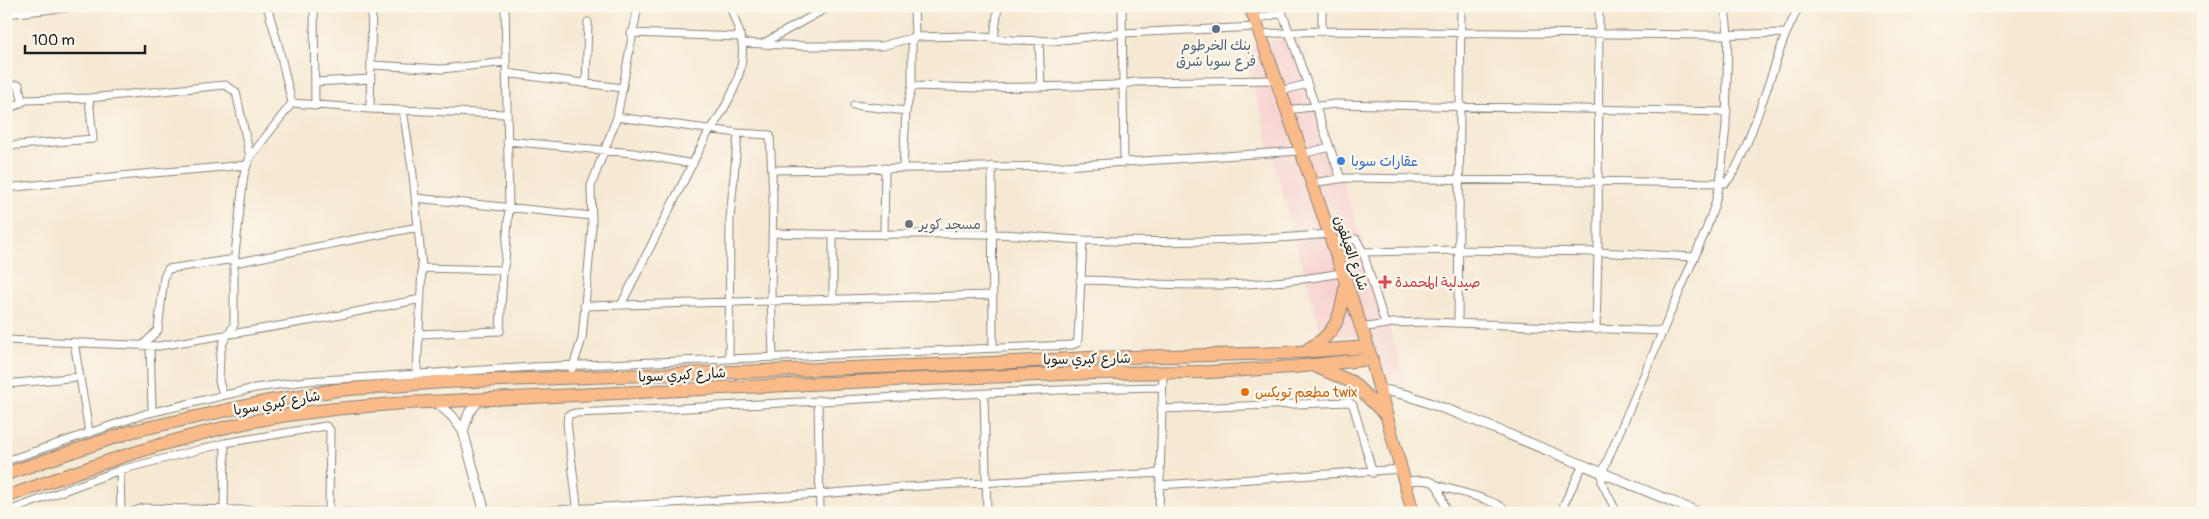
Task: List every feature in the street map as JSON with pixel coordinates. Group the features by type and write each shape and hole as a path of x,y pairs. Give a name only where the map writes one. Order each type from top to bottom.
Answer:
{"highway":[{"name":"شارع العيلفون","path":"1250,6 1288,110 1341,273 1370,353 1413,513"},
{"path":"1304,352 1322,342 1330,333 1340,314 1346,286"},
{"name":"شارع كبري سوبا","path":"6,474 133,431 215,412 337,390 570,372 1004,362 1304,352 1370,353"},
{"name":"شارع كبري سوبا","path":"6,497 125,455 218,429 312,411 436,402 894,380 1091,373 1163,373 1312,365 1370,353"},
{"path":"1089,358 1091,373"},
{"path":"1312,365 1352,382 1385,414"},
{"path":"215,412 218,429"}],"street":[{"path":"6,14 82,6"},
{"path":"267,6 292,103"},
{"path":"314,6 315,106"},
{"path":"370,109 372,6"},
{"path":"418,334 500,332 509,208 505,6"},
{"path":"570,372 582,340 592,216 592,182 606,150 617,117 631,34 638,6"},
{"path":"622,305 693,164 722,112 741,69 741,40 730,6"},
{"path":"762,44 830,6"},
{"path":"903,168 906,111 912,86 914,6"},
{"path":"994,39 998,6"},
{"path":"1122,6 1124,163"},
{"path":"1322,6 1322,31"},
{"path":"1458,323 1461,6"},
{"path":"1596,330 1599,6"},
{"path":"1617,513 1602,484 1602,473 1706,230 1720,183 1727,112 1728,34 1725,6"},
{"path":"1312,184 1341,179 1725,183 1732,176 1768,86 1786,33 1799,6"},
{"path":"1257,27 1281,10 1341,179"},
{"path":"586,83 588,22"},
{"path":"631,34 741,40 762,44 882,46 913,37 972,36 994,39 1039,40 1123,33 1257,27 1289,32 1786,33"},
{"path":"1039,40 1041,87"},
{"path":"372,65 442,69 506,62"},
{"path":"506,73 622,88"},
{"path":"315,82 371,79"},
{"path":"912,86 1041,87 1134,82 1279,86 1307,84"},
{"path":"6,85 19,85 22,101"},
{"path":"6,106 15,106 22,101 89,98 220,85 229,86 236,92 250,157"},
{"path":"6,146 93,140 89,98"},
{"path":"292,103 370,109 506,114"},
{"path":"222,393 221,348 231,334 234,325 234,261 247,165 250,157 292,103"},
{"path":"1288,110 1314,105 1335,104 1727,112"},
{"path":"854,105 906,111"},
{"path":"403,110 422,268 416,373"},
{"path":"617,117 738,134 770,135 773,233 771,302 773,358"},
{"path":"729,359 731,303 730,219 738,134"},
{"path":"507,141 633,152 693,164"},
{"path":"772,170 1124,163 1301,152 1330,147"},
{"path":"6,188 247,165"},
{"path":"992,166 993,348"},
{"path":"884,168 884,235"},
{"path":"415,198 592,216"},
{"path":"152,408 146,346 158,330 164,277 168,269 234,261 418,228"},
{"path":"773,233 833,235 993,234 1082,240 1356,239 1363,252 1385,324"},
{"path":"833,235 833,300"},
{"path":"6,461 88,429 152,408 222,393 297,382 416,373 570,372 729,359 1072,345 1077,343 1082,240"},
{"path":"1363,252 1460,250 1598,252 1694,257"},
{"path":"422,268 503,270"},
{"path":"1080,280 1158,284 1244,283 1285,281 1341,273"},
{"path":"584,306 993,295"},
{"path":"6,340 146,346 320,319 421,299"},
{"path":"1361,328 1385,324 1430,322 1596,330 1662,331"},
{"path":"74,342 88,429"},
{"path":"1159,513 1163,373"},
{"path":"6,384 79,377"},
{"path":"578,511 566,423 568,415 575,413 719,407 818,400 1162,387"},
{"path":"1379,389 1407,395 1459,414 1700,513"},
{"path":"88,429 222,393"},
{"path":"984,394 986,513"},
{"path":"463,431 468,413 479,400"},
{"path":"818,400 820,513"},
{"path":"436,402 452,416 463,431 485,513"},
{"path":"1161,410 1349,402 1353,405 1373,472"},
{"path":"6,512 120,470 225,443 328,426 330,430 329,511"},
{"path":"224,509 225,443"},
{"path":"1563,513 1564,504 1583,465"},
{"path":"120,470 121,513"},
{"path":"1160,485 1373,472 1404,475 1433,481 1437,485 1458,493 1494,502 1502,506 1508,513"},
{"path":"507,513 578,511 904,487 1161,473"},
{"path":"1437,485 1447,513"},
{"path":"130,513 143,508 377,513"}],"shaded area":[{"path":"1297,37 1409,390 1388,380 1369,336 1352,337 1321,333 1242,45"}],"place":[{"name":"بنك الخرطوم فرع سوبا شرق","path":"1216,29"},
{"name":"عقارات سوبا","path":"1341,161"},
{"name":"مسجد كوير","path":"909,224"},
{"name":"صيدلية المحمدة","path":"1385,282"},
{"name":"مطعم تويكس twix","path":"1245,392"}]}
